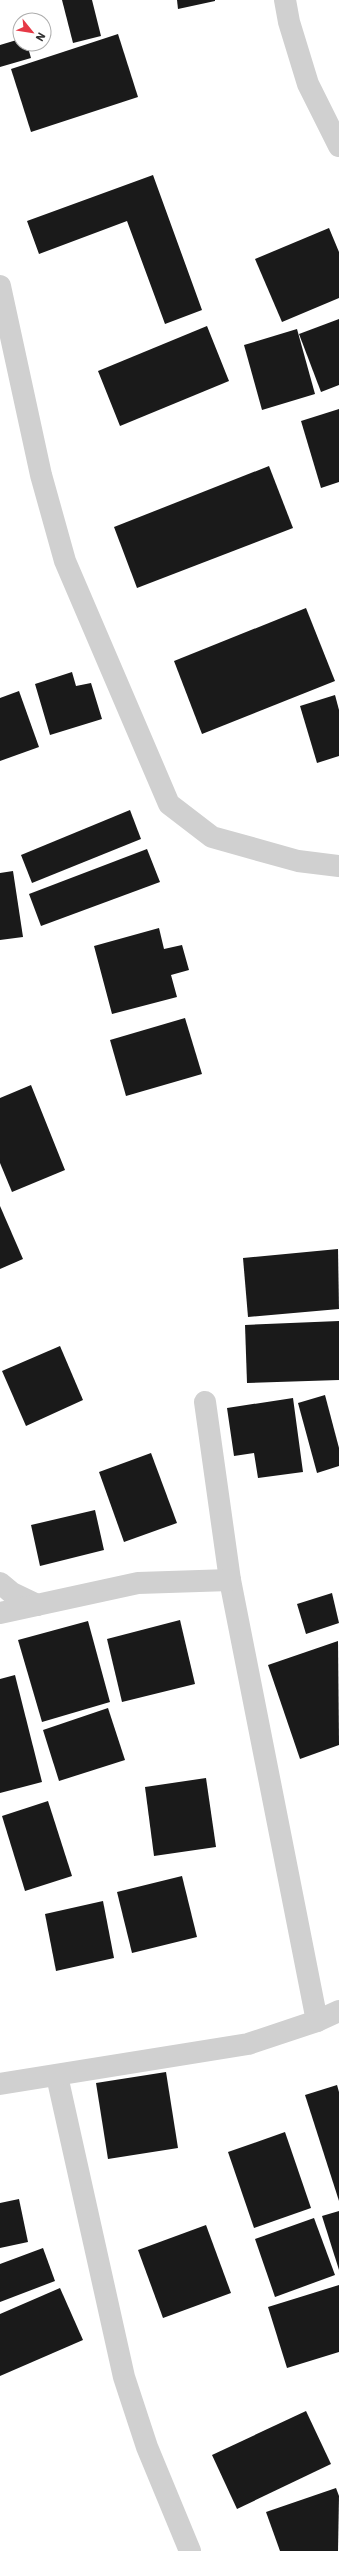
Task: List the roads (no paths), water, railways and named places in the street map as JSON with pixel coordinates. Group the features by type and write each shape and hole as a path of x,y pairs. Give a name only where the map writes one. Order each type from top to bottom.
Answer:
{"street":[{"path":"285,0 289,22 308,84 339,146"},
{"path":"0,286 41,475 65,561 169,804 212,837 298,862 339,866"},
{"path":"205,1402 230,1580 317,2021"},
{"path":"0,1613 138,1583 230,1580"},
{"path":"0,1584 12,1593 37,1605"},
{"path":"0,2084 248,2044 317,2021 339,2011"},
{"path":"57,2076 124,2377 147,2447 190,2551"}]}
